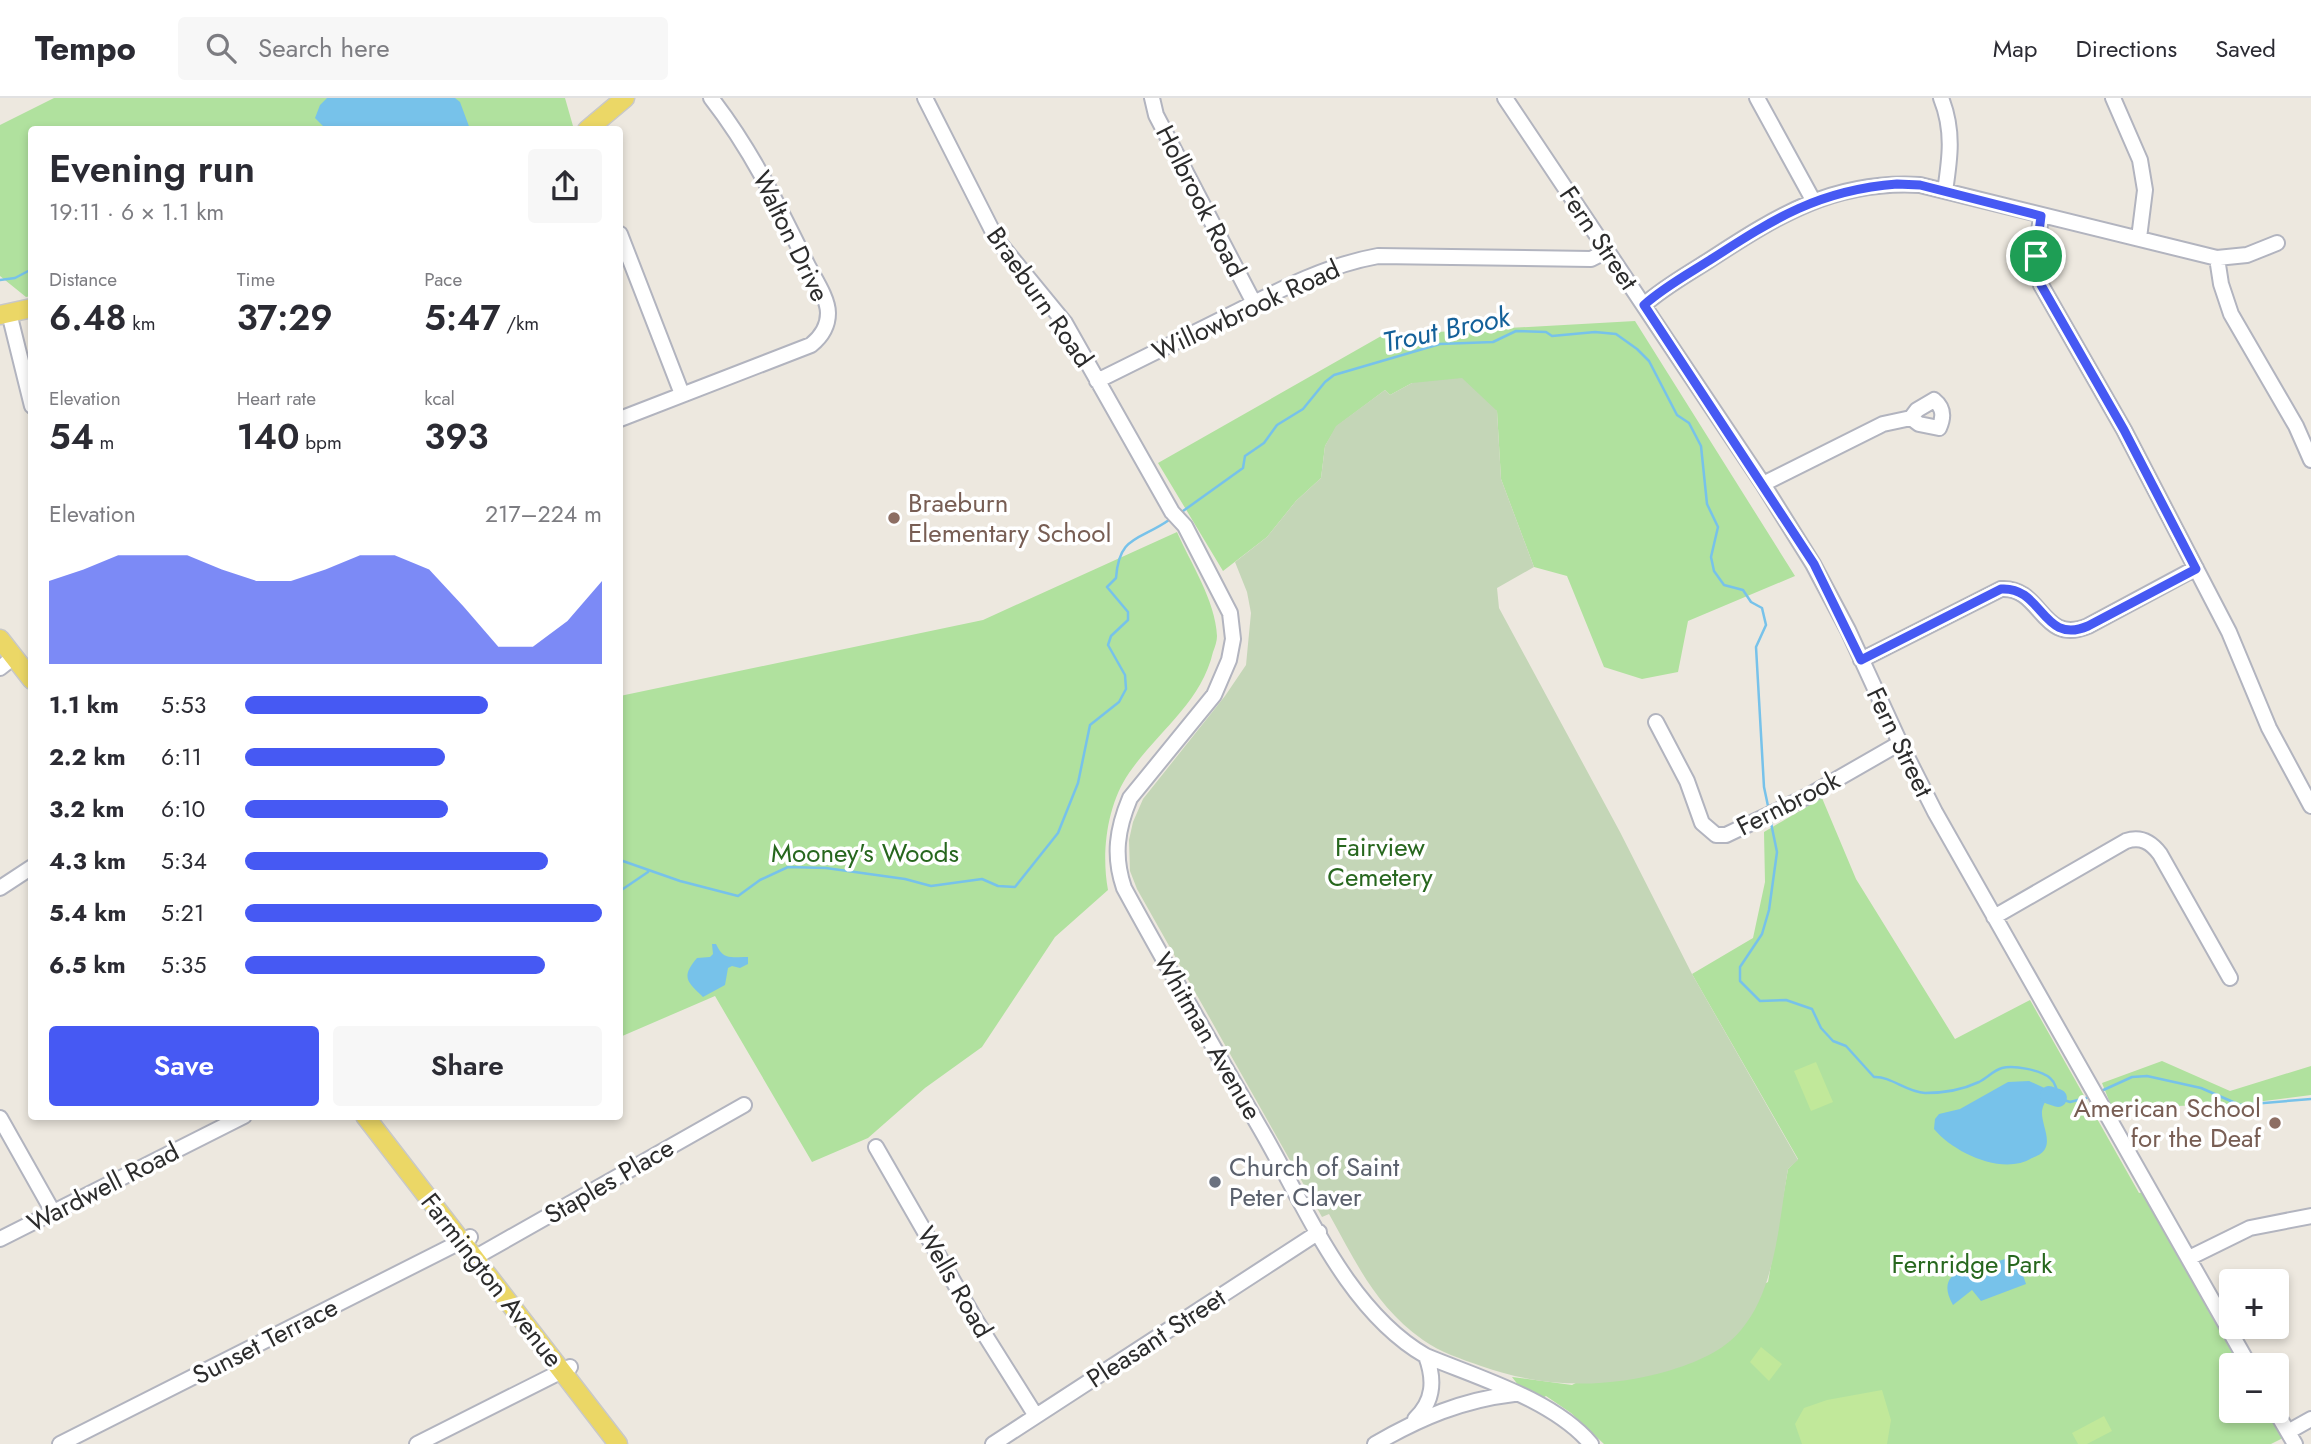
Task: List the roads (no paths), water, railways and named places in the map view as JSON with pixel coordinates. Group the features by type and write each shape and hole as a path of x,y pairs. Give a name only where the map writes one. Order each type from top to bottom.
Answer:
{"main road":[{"path":"592,126 625,98"},
{"path":"4,314 28,309"},
{"path":"0,639 7,663 28,677"},
{"name":"Farmington Avenue","path":"368,1120 466,1239"},
{"name":"Farmington Avenue","path":"379,1120 478,1256 566,1369 629,1444"},
{"name":"Farmington Avenue","path":"566,1369 618,1444"}],"street":[{"name":"Walton Drive","path":"623,418 811,345 823,332 828,314 827,305 750,153 711,98"},
{"name":"Braeburn Road","path":"925,98 997,240 1065,323 1172,512 1185,526"},
{"name":"Holbrook Road","path":"1152,98 1156,114 1254,303"},
{"name":"Fern Street","path":"1506,98 1814,564 1900,743 1994,917 2242,1353"},
{"path":"1757,98 1813,200"},
{"path":"1941,98 1948,119 1951,145 1945,191"},
{"path":"2113,98 2142,170 2145,190 2139,237"},
{"path":"1644,305 1759,228 1813,200 1855,189 1897,184 1920,185 2217,258 2247,255 2277,243"},
{"path":"2041,216 2036,256 2041,285 2124,430 2234,643 2269,728 2311,805"},
{"path":"623,242 682,394"},
{"name":"Willowbrook Road","path":"1097,381 1333,267 1378,256 1591,259 1607,251"},
{"path":"2217,258 2221,284 2231,314 2296,426 2311,460"},
{"path":"4,314 28,393"},
{"path":"1763,484 1883,424 1911,418"},
{"name":"Whitman Avenue","path":"1185,526 1230,613 1233,639 1229,660 1214,695 1130,798 1118,834 1117,866 1128,895 1319,1232 1341,1269 1378,1319 1399,1338 1426,1356 1515,1394 1562,1418 1591,1444"},
{"path":"1861,660 2001,589 2021,591 2051,623 2059,628 2072,630 2088,626 2196,569"},
{"name":"Fernbrook","path":"1656,722 1687,781 1702,823 1716,835 1726,835 1806,797 1900,743"},
{"path":"1994,917 2122,843 2140,839 2153,845 2160,854 2230,978"},
{"path":"0,888 28,870"},
{"name":"Staples Place","path":"478,1256 744,1105"},
{"path":"0,1118 53,1212"},
{"name":"Wardwell Road","path":"0,1239 236,1120"},
{"name":"Wells Road","path":"876,1147 975,1319 1036,1416"},
{"path":"2189,1258 2250,1228 2311,1216"},
{"name":"Pleasant Street","path":"993,1444 1319,1232"},
{"name":"Sunset Terrace","path":"60,1444 466,1239"},
{"path":"1411,1423 1426,1407 1431,1393 1432,1378 1426,1356"},
{"path":"417,1444 566,1369"},
{"path":"1375,1444 1411,1423 1469,1402 1515,1394"},
{"path":"2291,1438 2311,1419"}],"water":[{"path":"327,98 455,98 460,102 469,126 323,126 315,118 320,105"},
{"path":"712,944 716,944 726,956 748,957 748,964 740,968 728,968 725,985 703,997 690,983 687,975 697,958 710,957 713,954"},
{"path":"2029,1081 2051,1091 2042,1111 2047,1145 2038,1156 2020,1163 1994,1163 1966,1153 1934,1129 1935,1119 1939,1114 1960,1109 2008,1082"},
{"path":"2016,1255 2026,1284 1981,1301 1972,1290 1953,1305 1947,1288 1952,1276 1980,1263 1982,1267"}],"waterway":[{"name":"Trout Brook","path":"0,280 15,278 28,271"},
{"name":"Trout Brook","path":"1183,511 1243,468 1245,456 1264,443 1277,425 1303,409 1334,375 1440,344 1493,342 1516,331 1546,332 1552,336 1595,332 1616,334 1649,361 1677,415 1689,423 1701,446 1707,504 1718,527 1711,557 1714,571 1724,585 1743,590 1751,602 1762,608 1766,625 1756,647 1764,787 1768,806"},
{"name":"Trout Brook","path":"623,861 680,881 738,896 760,880 788,867 826,868 905,879 931,886 982,879 998,886 1015,887 1058,833 1078,783 1090,725 1119,702 1126,689 1125,675 1108,645 1111,636 1128,620 1128,612 1107,587 1116,578 1121,554 1126,546 1169,520"},
{"name":"Trout Brook","path":"1771,823 1777,852 1769,910 1762,934 1740,967 1740,981 1760,1001 1786,1000 1812,1009 1821,1028 1833,1041 1846,1046 1874,1077 1911,1090 1925,1093 1959,1089 1979,1082 1999,1069 2013,1067 2046,1075 2055,1085 2058,1098 2070,1102 2090,1097"},
{"name":"Trout Brook","path":"623,889 648,872"},
{"name":"Trout Brook","path":"2099,1092 2132,1077 2147,1076 2201,1088 2240,1105 2311,1099"},
{"name":"Trout Brook","path":"2049,1095 2058,1098"}],"place":[{"name":"Braeburn Elementary School","path":"894,518"},
{"name":"American School for the Deaf","path":"2275,1123"},
{"name":"Church of Saint Peter Claver","path":"1215,1182"}],"park label":[{"name":"Mooney's Woods","path":"865,853"},
{"name":"Fairview Cemetery","path":"1380,862"},
{"name":"Fernridge Park","path":"1972,1264"}]}
